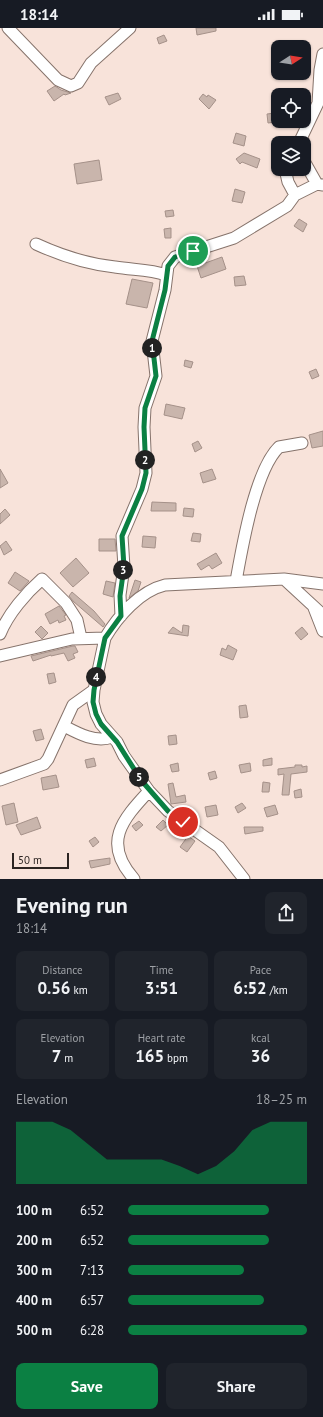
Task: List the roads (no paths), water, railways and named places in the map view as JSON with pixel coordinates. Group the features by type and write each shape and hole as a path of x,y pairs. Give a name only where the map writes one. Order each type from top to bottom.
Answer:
{"street":[{"path":"8,28 58,80 71,86 78,82 91,64 130,28"},
{"path":"302,136 318,103 320,70 323,54"},
{"path":"121,616 120,596 124,567 122,536 142,489 146,473 144,427 145,408 156,376 152,341 165,290 168,266 175,257 234,238 287,206 295,195 320,185 311,172"},
{"path":"287,176 295,195"},
{"path":"36,244 74,260 117,268 151,270 166,275"},
{"path":"236,581 245,533 257,490 269,463 279,447 302,443"},
{"path":"0,634 3,626 27,594 42,579 66,603 77,620 81,638"},
{"path":"284,579 313,608 323,615"},
{"path":"244,879 219,847 168,811 149,791 101,724 96,714 94,690 105,638 121,616 143,595 156,587 175,584 215,584 236,581 284,579 323,584"},
{"path":"313,608 323,631"},
{"path":"0,656 81,638 105,638"},
{"path":"0,780 44,764 48,759 75,702 94,690"},
{"path":"64,726 97,739 104,740 112,738"},
{"path":"134,879 117,852 118,837 121,823 149,791"}]}
